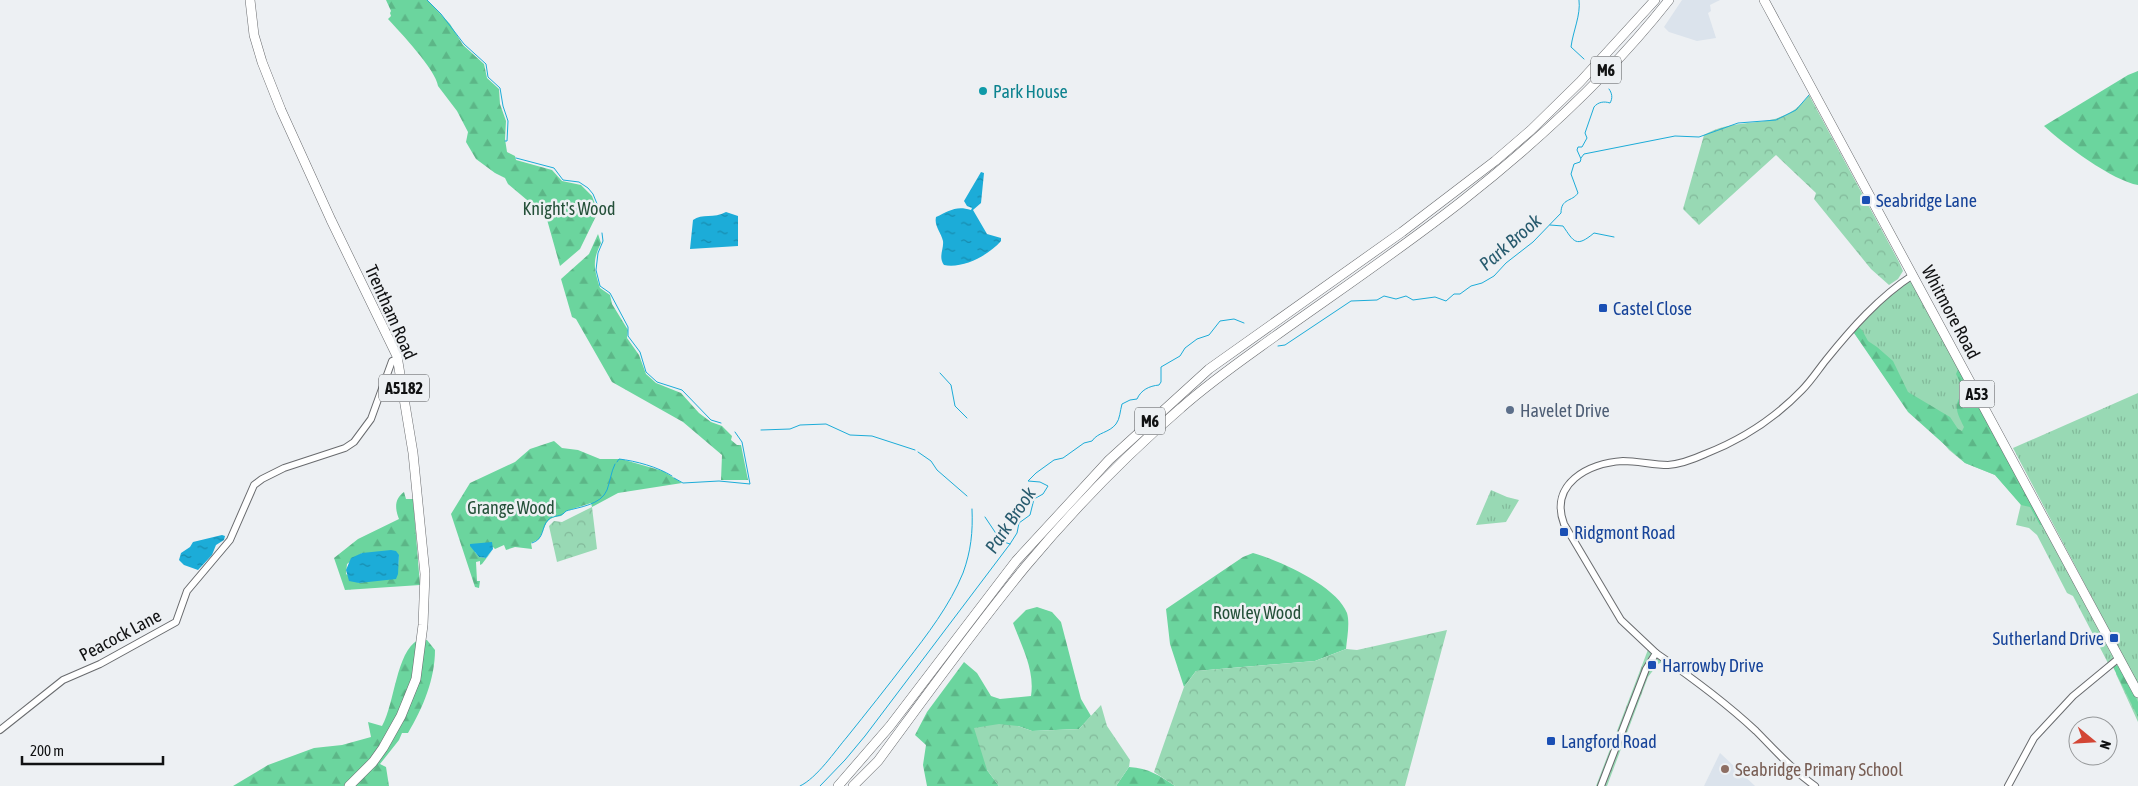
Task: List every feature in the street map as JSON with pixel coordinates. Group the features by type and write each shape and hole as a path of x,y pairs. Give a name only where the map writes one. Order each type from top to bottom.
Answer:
{"highway":[{"name":"Trentham Road","path":"250,0 254,35 262,62 281,110 397,359 404,388 421,516 425,574 422,644 416,679 401,716 373,762 349,786"},
{"name":"M6","path":"838,786 890,726 1016,560 1085,483 1122,447 1210,369 1402,232 1495,161 1531,130 1580,82 1655,0"},
{"name":"M6","path":"853,786 878,761 1025,566 1092,493 1139,446 1217,378 1424,229 1503,167 1539,136 1590,87 1669,0"},
{"name":"Whitmore Road","path":"1764,0 2138,693"}],"street":[{"path":"1815,786 1717,697 1656,653 1621,620 1573,541 1560,515 1561,496 1564,488 1573,478 1608,463 1622,461 1670,465 1682,462 1705,454 1765,423 1803,389 1864,316 1902,282 1913,275"},
{"name":"Peacock Lane","path":"0,730 63,680 100,664 173,624 178,618 187,590 233,534 254,485 284,468 350,446 372,419 392,361 397,359"},
{"path":"1601,786 1646,669 1656,653"},
{"path":"2008,786 2034,738 2073,696 2119,658"}],"shaded area":[{"path":"1682,0 1720,0 1710,5 1711,11 1708,13 1716,38 1697,41 1669,32 1664,27"},
{"name":"Seabridge Primary School","path":"1720,753 1755,786 1704,786"}],"green space":[{"name":"Knight's Wood","path":"386,0 427,0 450,24 463,45 484,64 487,78 499,89 500,104 506,121 505,139 507,152 515,156 516,160 552,170 562,181 581,185 592,196 598,212 580,249 560,266 546,216 508,184 505,178 476,159 466,142 468,132 457,111 438,86 436,79 424,61 388,19 391,16 391,11"},
{"path":"2138,71 2138,185 2115,177 2102,169 2076,152 2044,126 2128,75"},
{"path":"1809,95 1903,271 1898,279 1889,285 1871,269 1814,199 1816,193 1776,155 1699,225 1683,209 1704,135 1732,125 1759,122 1785,115 1797,107"},
{"name":"Knight's Wood","path":"598,234 601,243 596,255 595,265 600,288 610,295 612,304 628,330 627,338 639,355 646,374 656,383 681,393 699,413 711,422 722,426 732,436 731,440 737,445 741,445 748,480 721,480 722,455 683,422 612,382 576,319 572,317 561,279 589,254"},
{"path":"1913,275 2138,693 2138,722 2116,674 2119,659 2109,665 2073,596 2067,593 2037,535 2029,528 2016,525 2021,504 1995,475 1965,463 1949,450 1873,359 1852,330"},
{"path":"1856,325 1862,330 1868,341 1893,361 1908,392 1950,417 1958,429 1962,431 1964,427 1959,417 1957,405 1964,390 1956,374 1959,367 2044,524 2040,525 2030,507 2021,505 1995,475 1965,463 1908,412 1852,330"},
{"path":"2138,393 2138,685 2013,448"},
{"name":"Grange Wood","path":"554,441 562,448 578,450 600,459 621,459 663,471 682,483 618,493 592,507 591,503 566,511 561,516 555,517 546,523 539,539 531,543 532,549 515,547 506,550 504,545 495,549 493,547 475,552 479,557 486,558 492,551 482,564 480,565 480,561 476,562 477,581 480,581 479,588 475,587 451,514 470,483 515,462 530,449"},
{"path":"1491,490 1519,500 1506,522 1476,525"},
{"path":"404,492 406,499 413,499 420,585 345,590 334,558 358,539 399,519 396,504","holes":["362,553 399,555 398,567 374,580 359,583 346,574 347,564"]},
{"path":"592,507 597,549 557,562 549,526 554,521 562,522"},
{"name":"Rowley Wood","path":"1253,553 1292,568 1332,593 1341,603 1348,617 1346,649 1315,661 1196,671 1184,687 1170,644 1166,609 1243,557"},
{"path":"1037,607 1052,612 1061,622 1081,699 1091,716 1079,729 1032,731 1018,726 987,770 999,786 927,786 923,765 926,745 915,735 927,712 964,662 977,673 991,696 1000,699 1031,696 1032,686 1029,668 1013,623 1026,610"},
{"path":"1447,630 1405,786 1175,786 1154,772 1184,687 1196,671 1315,661 1346,649 1357,650"},
{"path":"418,640 427,640 435,650 433,672 419,714 408,733 402,733 399,740 380,764 386,767 389,786 233,786 268,765 314,748 342,745 371,737 368,722 382,726 400,666 411,646"},
{"path":"1649,647 1666,660 1658,664 1648,677 1607,786 1596,786"},
{"path":"2116,665 2121,667 2138,702 2138,717 2113,667"},
{"path":"1101,705 1107,726 1130,760 1129,767 1116,786 999,786 987,770 974,728 999,724 1018,726 1032,731 1079,729"},
{"path":"1129,767 1148,771 1175,786 1116,786"}],"water":[{"path":"981,172 984,173 981,203 973,210 987,234 1001,238 1001,241 990,251 975,260 959,265 944,265 941,256 943,241 937,226 936,217 957,208 971,210 972,208 967,206 964,201"},
{"path":"726,212 738,216 738,246 690,249 693,220"},
{"path":"222,535 225,536 224,540 216,545 212,555 198,570 184,565 179,560 181,553 190,547 193,542"},
{"path":"492,542 493,549 486,558 479,557 470,546 470,544"},
{"path":"396,551 399,555 396,579 359,583 349,581 346,570 351,558 362,553"}],"waterway":[{"path":"427,0 441,14 464,44 486,64 488,77 500,88 508,121 507,141 505,141"},
{"name":"Park Brook","path":"1579,0 1579,11 1571,47 1584,59"},
{"name":"Park Brook","path":"1278,346 1285,345 1351,301 1377,300 1384,296 1396,299 1406,296 1413,300 1435,297 1446,301 1454,294 1460,294 1471,286 1482,283 1494,276 1506,263 1533,242 1561,213 1561,208 1565,202 1578,193 1571,174 1574,164 1580,162 1581,159 1577,150 1578,147 1582,147 1587,138 1585,133 1594,107 1601,102 1610,103 1612,96 1609,89"},
{"path":"1581,158 1584,154 1675,136 1699,137 1738,123 1776,120 1796,110 1809,95"},
{"path":"516,158 554,168 563,180 579,182 593,194 600,211"},
{"path":"1550,225 1563,226 1570,236 1579,242 1594,233 1614,237"},
{"path":"602,233 603,241 598,253 596,270 600,286 610,293 628,327 628,336 640,352 646,372 657,382 682,390 711,420 721,423"},
{"name":"Park Brook","path":"820,786 865,736 1010,544 1017,533 1019,523 1030,515 1034,499 1043,494 1048,486 1040,482 1028,481 1054,460 1063,458 1084,443 1092,441 1113,427 1118,420 1122,404 1137,399 1146,389 1159,385 1161,382 1161,367 1180,356 1185,348 1197,339 1209,335 1220,321 1234,319 1244,323"},
{"path":"940,373 951,385 955,406 967,418"},
{"path":"761,430 790,429 800,425 826,424 850,435 872,436 915,450"},
{"path":"674,478 683,483 719,481 750,484 742,442 735,432"},
{"path":"918,452 931,461 937,470 967,496"},
{"path":"617,462 619,459 640,463 654,467 672,476"},
{"path":"532,543 539,539 550,518 562,515 566,511 589,505 600,499 607,490 615,464"},
{"path":"800,786 813,777 831,757 914,652 945,608 958,585 968,557 972,534 972,509"},
{"path":"985,517 1001,541 1010,544"}],"place":[{"name":"Park House","path":"983,91"},
{"name":"Seabridge Lane","path":"1866,200"},
{"name":"Castel Close","path":"1603,308"},
{"name":"Havelet Drive","path":"1510,410"},
{"name":"Ridgmont Road","path":"1564,532"},
{"name":"Sutherland Drive","path":"2114,638"},
{"name":"Harrowby Drive","path":"1652,665"},
{"name":"Langford Road","path":"1551,741"},
{"name":"Seabridge Primary School","path":"1725,769"}]}
